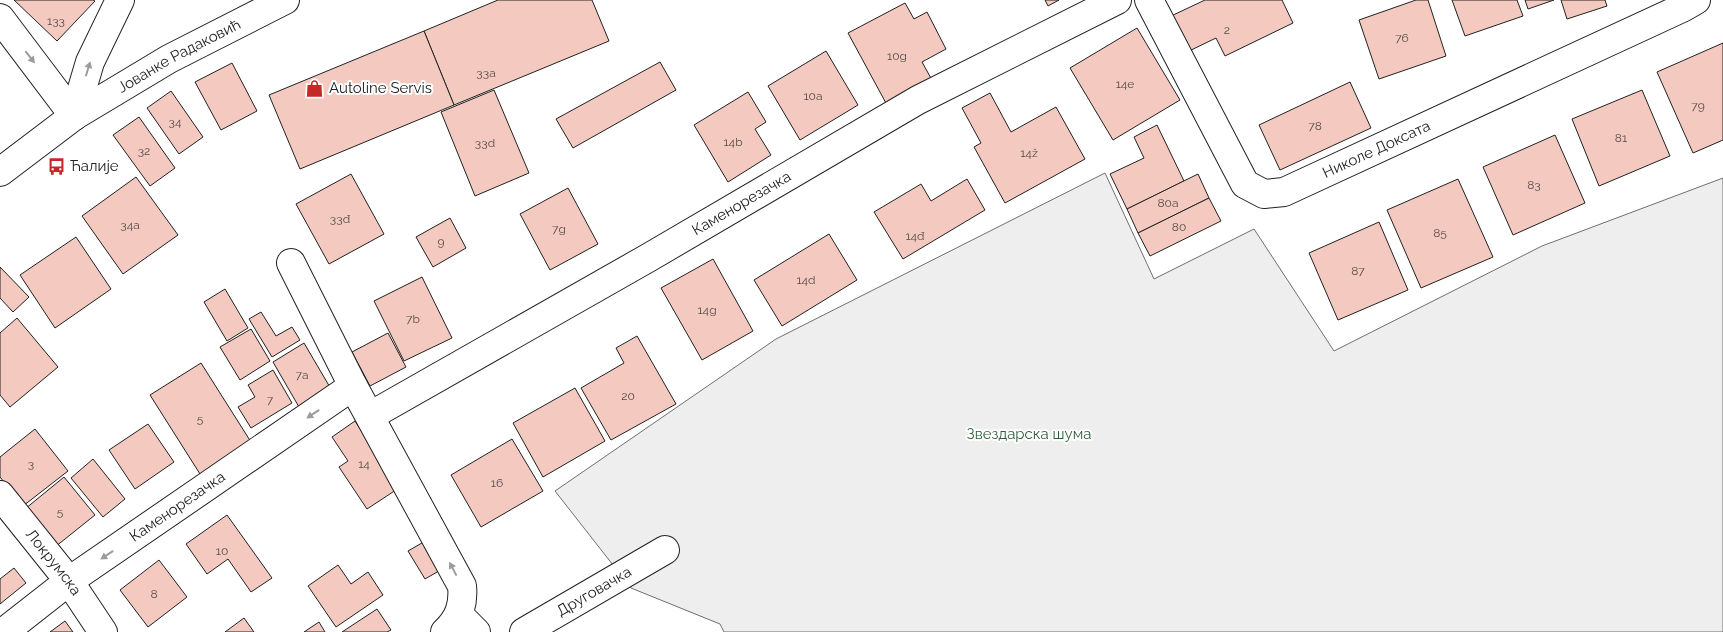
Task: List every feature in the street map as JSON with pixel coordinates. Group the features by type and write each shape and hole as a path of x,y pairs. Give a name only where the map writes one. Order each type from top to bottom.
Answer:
{"street":[{"path":"74,116 90,62 120,0"},
{"name":"Јованке Радаковић","path":"0,172 74,116 169,59 285,0"},
{"name":"Каменорезачка","path":"370,416 639,263 918,100 1117,0"},
{"name":"Николе Доксата","path":"1149,0 1245,184 1264,194 1284,192 1672,13 1696,0"},
{"path":"0,18 74,116"},
{"path":"291,263 353,386 462,586 463,600 460,626"},
{"name":"Каменорезачка","path":"4,632 69,581 353,386"},
{"name":"Локрумска","path":"0,495 69,581 103,632"},
{"name":"Друговачка","path":"524,632 665,550"}],"green space":[{"name":"Звездарска шума","path":"1105,173 1154,279 1254,229 1334,351 1542,246 1723,178 1723,632 724,632 720,624 631,588 555,491 776,339"}],"building":[{"path":"14,0 93,0 95,1 57,41"},
{"path":"498,0 592,0 609,41 454,105 424,31"},
{"path":"1045,0 1059,0 1048,6"},
{"path":"1205,0 1282,0 1293,23 1225,56 1216,38 1187,52 1169,17"},
{"path":"1416,0 1428,0 1446,56 1379,79 1359,20"},
{"path":"1452,0 1517,0 1523,16 1465,36"},
{"path":"1525,0 1554,0 1528,9"},
{"path":"1561,0 1605,0 1607,6 1567,19"},
{"path":"905,3 914,19 927,12 946,49 922,62 932,80 887,105 848,33"},
{"path":"1137,28 1180,100 1113,140 1070,68"},
{"path":"424,31 454,105 300,169 269,95"},
{"path":"1723,43 1723,140 1693,153 1657,72"},
{"path":"826,51 858,105 800,140 768,86"},
{"path":"660,62 676,90 573,148 556,119"},
{"path":"232,63 257,111 221,130 195,82"},
{"path":"1350,82 1371,128 1280,170 1259,125"},
{"path":"494,90 529,173 475,196 441,112"},
{"path":"1642,90 1670,156 1599,186 1572,119"},
{"path":"171,91 203,137 179,154 147,108"},
{"path":"748,92 766,122 755,129 771,155 728,182 694,125"},
{"path":"990,93 1011,132 1056,107 1085,159 1005,203 974,147 981,143 962,108"},
{"path":"139,117 175,168 150,186 113,135"},
{"path":"1157,125 1184,181 1127,209 1110,174 1144,158 1134,137"},
{"path":"1555,135 1585,203 1513,235 1483,167"},
{"path":"351,174 384,234 329,264 296,204"},
{"path":"1198,174 1209,198 1138,233 1127,209"},
{"path":"136,177 178,235 123,274 82,216"},
{"path":"967,179 985,210 903,259 874,212 921,184 931,201"},
{"path":"1458,179 1493,257 1421,288 1387,210"},
{"path":"568,188 598,244 550,270 520,214"},
{"path":"1209,198 1221,221 1150,256 1138,233"},
{"path":"450,218 466,248 433,267 416,237"},
{"path":"1379,222 1408,290 1338,320 1309,253"},
{"path":"829,234 857,280 782,326 754,280"},
{"path":"76,237 111,289 55,328 20,275"},
{"path":"713,259 753,331 702,360 661,288"},
{"path":"0,267 29,297 13,312 0,298"},
{"path":"422,277 452,338 404,361 374,301"},
{"path":"225,289 248,328 227,341 204,302"},
{"path":"261,312 276,336 292,327 300,340 272,357 249,319"},
{"path":"17,318 58,367 10,407 0,395 0,333"},
{"path":"251,329 270,361 240,380 220,347"},
{"path":"388,333 406,367 370,386 352,352"},
{"path":"637,336 676,404 611,440 581,388 624,363 616,348"},
{"path":"304,343 331,389 299,407 273,362"},
{"path":"201,363 251,442 200,474 150,395"},
{"path":"273,370 292,403 251,428 238,407 255,397 248,385"},
{"path":"575,388 605,441 543,477 513,423"},
{"path":"355,421 399,488 367,509 339,467 348,461 332,437"},
{"path":"148,424 174,462 135,489 109,450"},
{"path":"35,429 68,471 23,506 0,477 0,457"},
{"path":"512,439 543,491 481,527 451,475"},
{"path":"93,459 125,499 103,517 71,478"},
{"path":"64,477 95,515 55,547 25,509"},
{"path":"227,515 272,578 251,592 228,559 207,574 186,544"},
{"path":"427,540 444,568 425,579 408,551"},
{"path":"159,560 187,597 148,627 120,590"},
{"path":"338,565 351,584 368,572 383,595 336,627 308,586"},
{"path":"14,568 26,583 0,604 0,579"},
{"path":"377,609 391,630 387,632 342,632"},
{"path":"244,618 254,632 225,632"},
{"path":"65,621 73,632 50,632"},
{"path":"319,622 325,632 304,632"}],"place":[{"name":"Autoline Servis","path":"315,88"},
{"name":"Ћалије","path":"56,166"}]}
